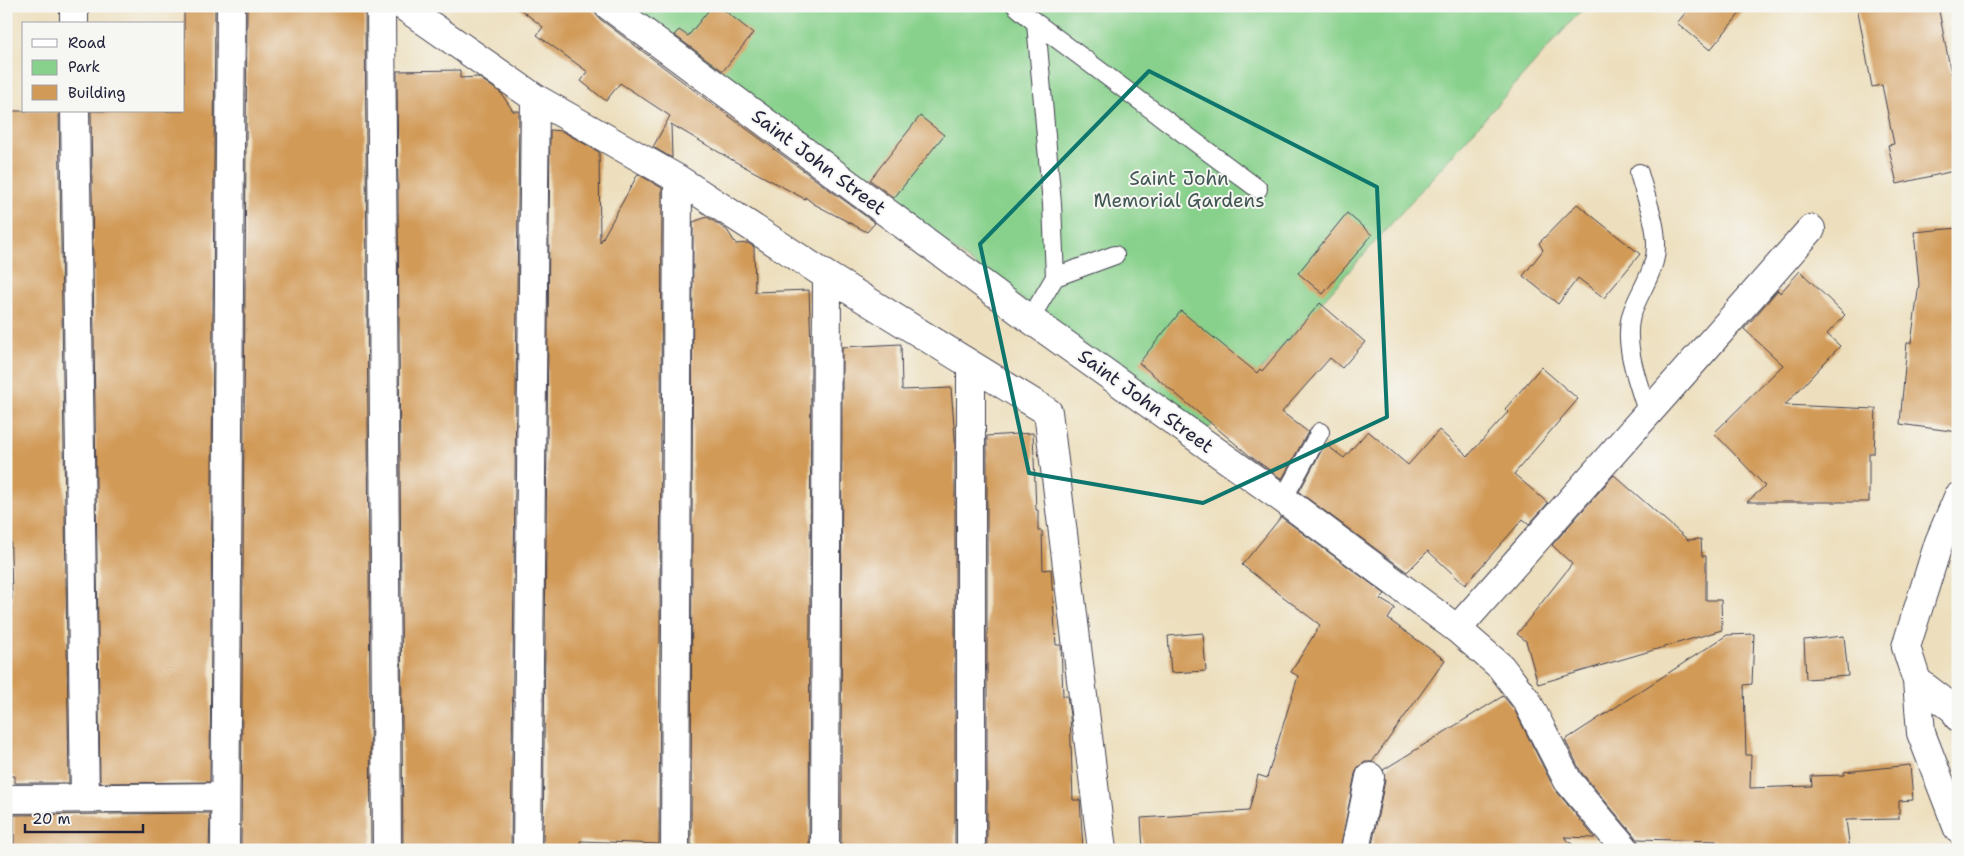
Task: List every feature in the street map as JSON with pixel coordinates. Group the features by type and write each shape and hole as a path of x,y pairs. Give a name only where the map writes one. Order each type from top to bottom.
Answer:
{"street":[{"path":"74,6 74,22"},
{"path":"225,850 231,6"},
{"path":"381,6 387,850"},
{"path":"403,6 535,98 678,179 827,276 1048,412 1102,850"},
{"name":"Saint John Street","path":"609,6 1030,319 1282,499 1457,629 1501,667 1527,701 1568,781 1626,850"},
{"path":"527,850 535,98"},
{"path":"75,112 85,798"},
{"path":"675,850 678,179"},
{"path":"1457,629 1811,228"},
{"path":"826,850 827,276"},
{"path":"971,366 972,850"},
{"path":"1958,497 1948,538 1906,647 1917,681 1921,733 1958,829"},
{"path":"1917,681 1955,710 1958,717"},
{"path":"1355,850 1370,777"},
{"path":"6,798 225,797"}],"lane":[{"path":"1016,6 1258,189"},
{"path":"1030,319 1055,277 1052,204 1036,23"},
{"path":"1639,173 1652,218 1656,245 1649,278 1631,317 1630,360 1648,414"},
{"path":"1055,277 1115,255"},
{"path":"1282,499 1320,432"}],"highlighted area":[{"path":"1149,71 1377,187 1387,417 1203,503 1029,473 980,244"}],"green space":[{"name":"Saint John Memorial Gardens","path":"620,6 1585,6 1205,433"}],"building":[{"path":"184,6 215,6 210,782 100,783 91,112 185,112"},
{"path":"247,6 362,6 365,9 371,850 241,850"},
{"path":"516,6 589,6 600,19 875,223 867,232 814,204 805,197 805,199 734,161 671,124 672,158 653,147 670,116 620,83 606,101 581,81 588,72 537,35 543,27"},
{"path":"712,6 719,6 753,33 723,71 674,35 679,30 688,36"},
{"path":"1691,6 1746,6 1710,50 1677,23"},
{"path":"1857,6 1938,6 1951,73 1953,73 1958,95 1958,170 1897,184 1888,145 1894,144 1882,85 1872,87"},
{"path":"460,70 460,78 478,77 501,93 513,111 519,111 511,850 403,850 397,71"},
{"path":"6,111 59,112 69,783 15,783 15,776 9,776 6,600 12,600 6,336"},
{"path":"920,116 944,135 894,198 870,180"},
{"path":"550,130 562,131 599,152 600,243 638,174 662,188 659,844 580,841 580,850 543,850"},
{"path":"1577,204 1640,254 1604,298 1578,278 1558,304 1523,276 1543,250 1539,243"},
{"path":"1347,213 1372,235 1323,294 1298,273"},
{"path":"707,217 727,230 736,244 748,243 754,247 755,292 809,290 811,348 809,850 693,850 693,845 691,845 693,222"},
{"path":"1958,228 1958,432 1900,424 1907,343 1911,343 1919,284 1914,232"},
{"path":"1800,271 1845,315 1827,334 1840,346 1785,405 1876,409 1874,453 1869,453 1869,502 1747,502 1765,486 1714,433 1783,365 1744,329 1778,290 1780,293"},
{"path":"1320,303 1365,342 1342,368 1330,358 1282,412 1308,432 1282,479 1250,456 1139,363 1181,311 1257,373 1260,369 1262,371"},
{"path":"901,344 902,390 951,388 955,437 955,848 841,850 842,347"},
{"path":"1541,367 1578,399 1514,474 1548,503 1529,524 1523,519 1465,585 1428,551 1407,572 1299,492 1325,444 1344,458 1368,431 1408,465 1439,430 1468,456 1508,412 1505,409"},
{"path":"1033,433 1038,531 1042,531 1043,570 1051,569 1056,645 1061,645 1063,696 1067,696 1070,715 1073,800 1080,800 1083,848 1039,850 1039,847 987,847 987,436"},
{"path":"1614,475 1688,540 1701,539 1702,556 1706,556 1706,600 1721,600 1722,630 1538,684 1526,641 1517,634 1572,564 1552,545"},
{"path":"1281,517 1385,594 1380,599 1395,608 1388,619 1445,660 1372,762 1365,762 1358,767 1340,850 1143,850 1141,818 1249,811 1258,775 1267,778 1298,676 1291,672 1320,625 1242,565"},
{"path":"1203,633 1206,671 1171,673 1168,636"},
{"path":"1754,634 1752,684 1744,685 1746,755 1751,755 1750,788 1812,786 1811,776 1844,775 1844,772 1910,765 1913,800 1899,801 1899,819 1846,820 1850,850 1717,850 1716,841 1637,839 1581,772 1565,740 1727,635"},
{"path":"1844,636 1848,676 1806,679 1804,640"},
{"path":"1503,696 1514,709 1554,788 1595,838 1564,837 1579,850 1371,850 1385,780 1383,770"},
{"path":"210,813 209,850 14,850 14,815"}]}
